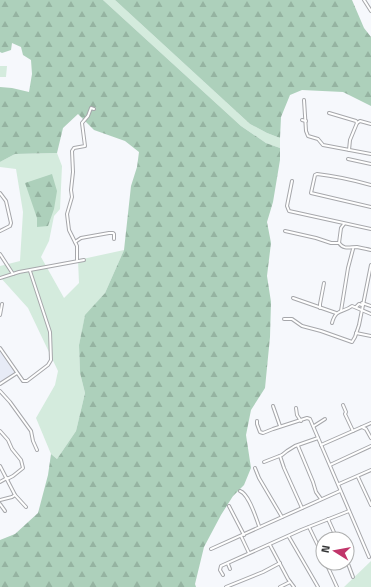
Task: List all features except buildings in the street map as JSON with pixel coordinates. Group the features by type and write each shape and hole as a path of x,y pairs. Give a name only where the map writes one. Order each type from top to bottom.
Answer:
{"street":[{"path":"364,0 371,11"},
{"path":"304,100 306,131 310,137 318,139 323,145 371,154"},
{"path":"77,260 75,242 69,230 67,214 72,196 72,151 74,148 85,146 82,122 88,116 91,108 94,109"},
{"path":"329,113 356,121 357,123 360,121 371,124"},
{"path":"302,120 306,121"},
{"path":"349,150 350,140 357,123"},
{"path":"348,158 371,164"},
{"path":"371,185 343,177 317,174 311,194 371,207"},
{"path":"292,181 287,206 288,211 371,229"},
{"path":"0,193 6,201 11,224 0,231"},
{"path":"339,243 341,228 344,224"},
{"path":"75,242 81,238 109,232 114,234 114,239"},
{"path":"285,232 316,238 331,243 339,243 342,247 358,247 371,250"},
{"path":"342,310 341,304 353,248"},
{"path":"0,254 13,274"},
{"path":"0,278 30,270 77,260 84,260"},
{"path":"284,319 292,320 302,326 351,342 354,340 356,334 371,265"},
{"path":"0,348 23,381 27,380 48,365 51,360 50,332 30,270"},
{"path":"321,309 320,304 324,283"},
{"path":"293,298 336,314"},
{"path":"356,307 360,303 371,306"},
{"path":"0,315 2,304"},
{"path":"332,323 336,314 352,306 371,314"},
{"path":"356,334 371,336"},
{"path":"0,384 17,373"},
{"path":"0,391 31,431 37,450"},
{"path":"343,405 346,412 345,414 353,431"},
{"path":"273,406 280,426"},
{"path":"296,408 297,416 301,420"},
{"path":"257,421 257,425 262,433 280,426 309,419 314,426 369,557"},
{"path":"314,426 324,419"},
{"path":"321,445 371,423"},
{"path":"366,429 367,425"},
{"path":"362,427 366,429 371,438"},
{"path":"0,431 8,440 12,450 21,460 23,468 14,476 0,482"},
{"path":"264,462 318,438"},
{"path":"298,446 316,492 321,499"},
{"path":"330,465 371,446"},
{"path":"280,456 302,508"},
{"path":"0,466 15,495 26,507"},
{"path":"255,468 259,478 282,517"},
{"path":"339,484 358,477 371,470"},
{"path":"358,477 371,505"},
{"path":"240,491 245,494 256,516 259,526"},
{"path":"211,549 244,535 259,526 340,491"},
{"path":"0,500 15,495"},
{"path":"0,504 4,511"},
{"path":"229,506 244,535"},
{"path":"223,575 220,567 249,553 349,511"},
{"path":"328,519 333,531"},
{"path":"309,528 315,540"},
{"path":"241,536 249,553"},
{"path":"289,537 318,587"},
{"path":"270,545 294,587"},
{"path":"226,587 280,563"},
{"path":"228,564 230,569"},
{"path":"330,571 337,587"},
{"path":"351,571 353,577"},
{"path":"280,587 290,582"}],"shaded area":[{"path":"0,350 15,372 0,383"}],"green space":[{"path":"0,0 103,0 241,126 266,143 280,148 280,160 273,202 267,222 271,243 267,276 271,302 270,337 265,388 251,410 246,435 251,468 244,485 233,496 204,547 195,584 196,587 0,587 0,540 15,534 38,513 48,475 51,454 57,459 76,431 85,393 80,373 79,345 85,315 105,293 124,250 131,186 137,167 139,152 125,141 94,130 78,114 63,128 57,153 15,154 0,162 0,87 29,92 32,74 31,60 23,55 21,47 12,43 11,50 2,53 0,52"},
{"path":"103,0 115,0 250,124 280,138 280,148 266,143 241,126"},
{"path":"115,0 352,0 364,28 371,37 371,106 343,92 302,90 290,95 281,117 280,138 267,133 250,124"},
{"path":"0,66 7,66 6,77 0,77"},
{"path":"57,153 62,166 60,209 54,216 49,241 41,257 64,298 79,283 78,260 124,250 105,293 85,316 79,345 80,373 85,393 76,431 57,459 51,454 36,418 55,385 58,371 28,308 0,277 0,266 20,261 23,212 16,169 0,167 0,162 15,154"},
{"path":"52,174 57,191 54,209 48,226 37,227 37,218 25,183"},
{"path":"371,561 371,587 344,587"}]}
